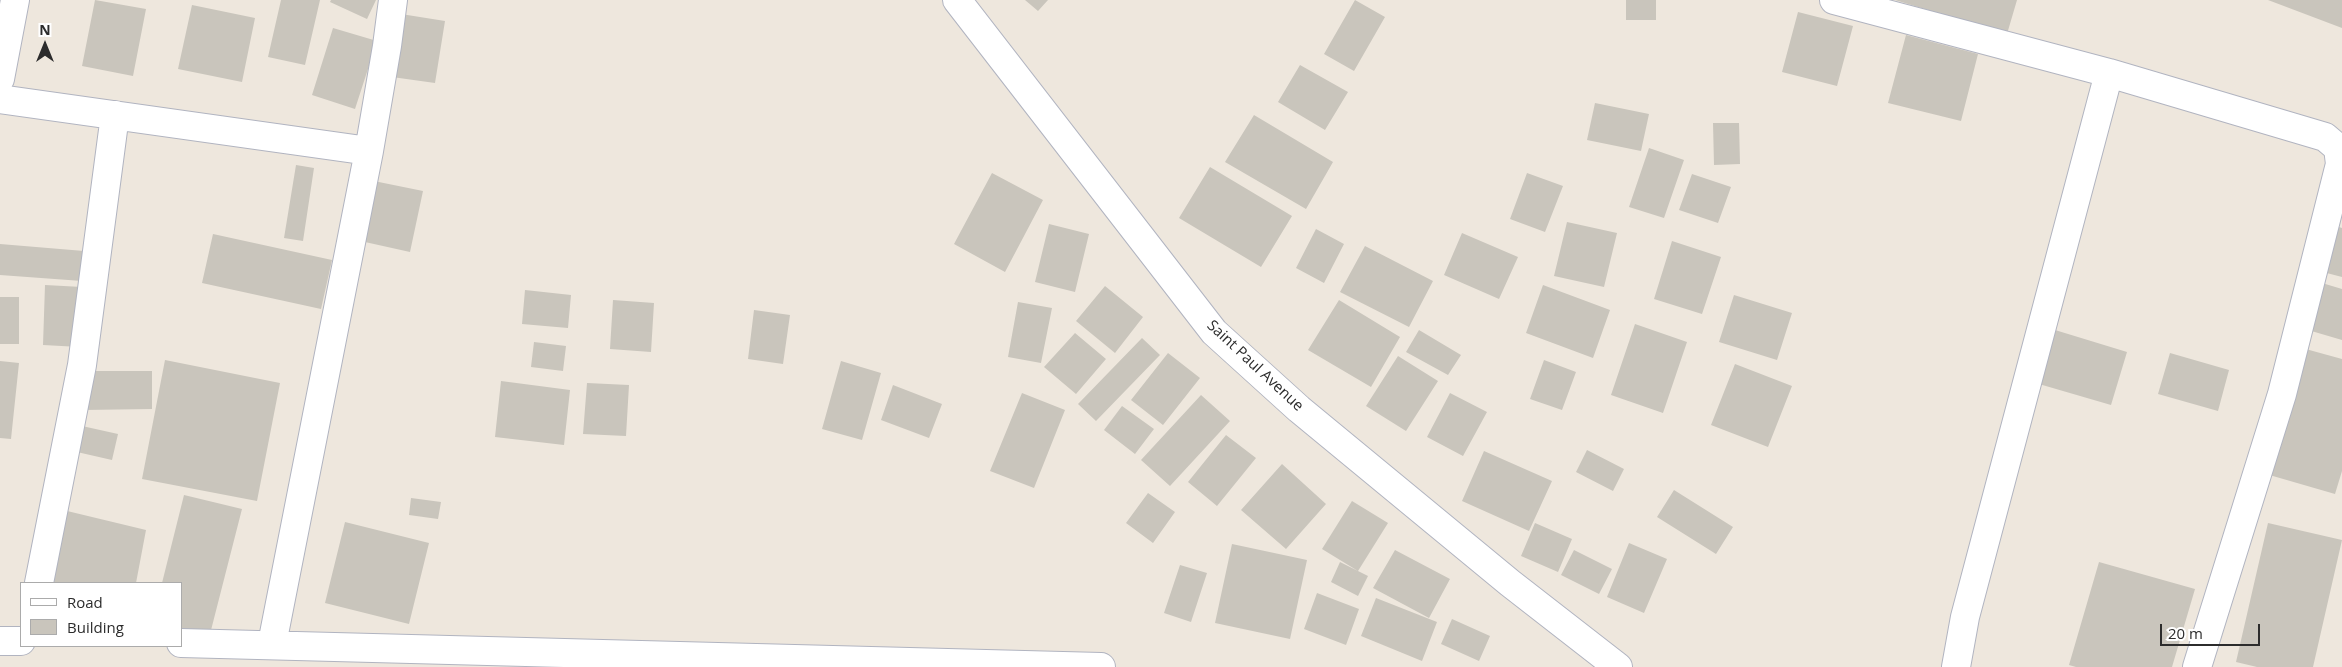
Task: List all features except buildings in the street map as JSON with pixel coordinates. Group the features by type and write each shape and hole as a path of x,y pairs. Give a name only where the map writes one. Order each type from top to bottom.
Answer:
{"street":[{"path":"0,79 15,0"},
{"path":"272,644 369,151 393,0"},
{"name":"Saint Paul Avenue","path":"957,0 1214,332 1299,409 1510,583 1618,667"},
{"path":"1834,0 2109,73 2325,137 2338,148 2340,164 2282,394 2198,667"},
{"path":"1956,667 1965,617 2109,73"},
{"path":"0,99 369,151"},
{"path":"39,582 82,365 116,115"},
{"path":"0,641 20,641"},
{"path":"182,643 1101,667"}]}
